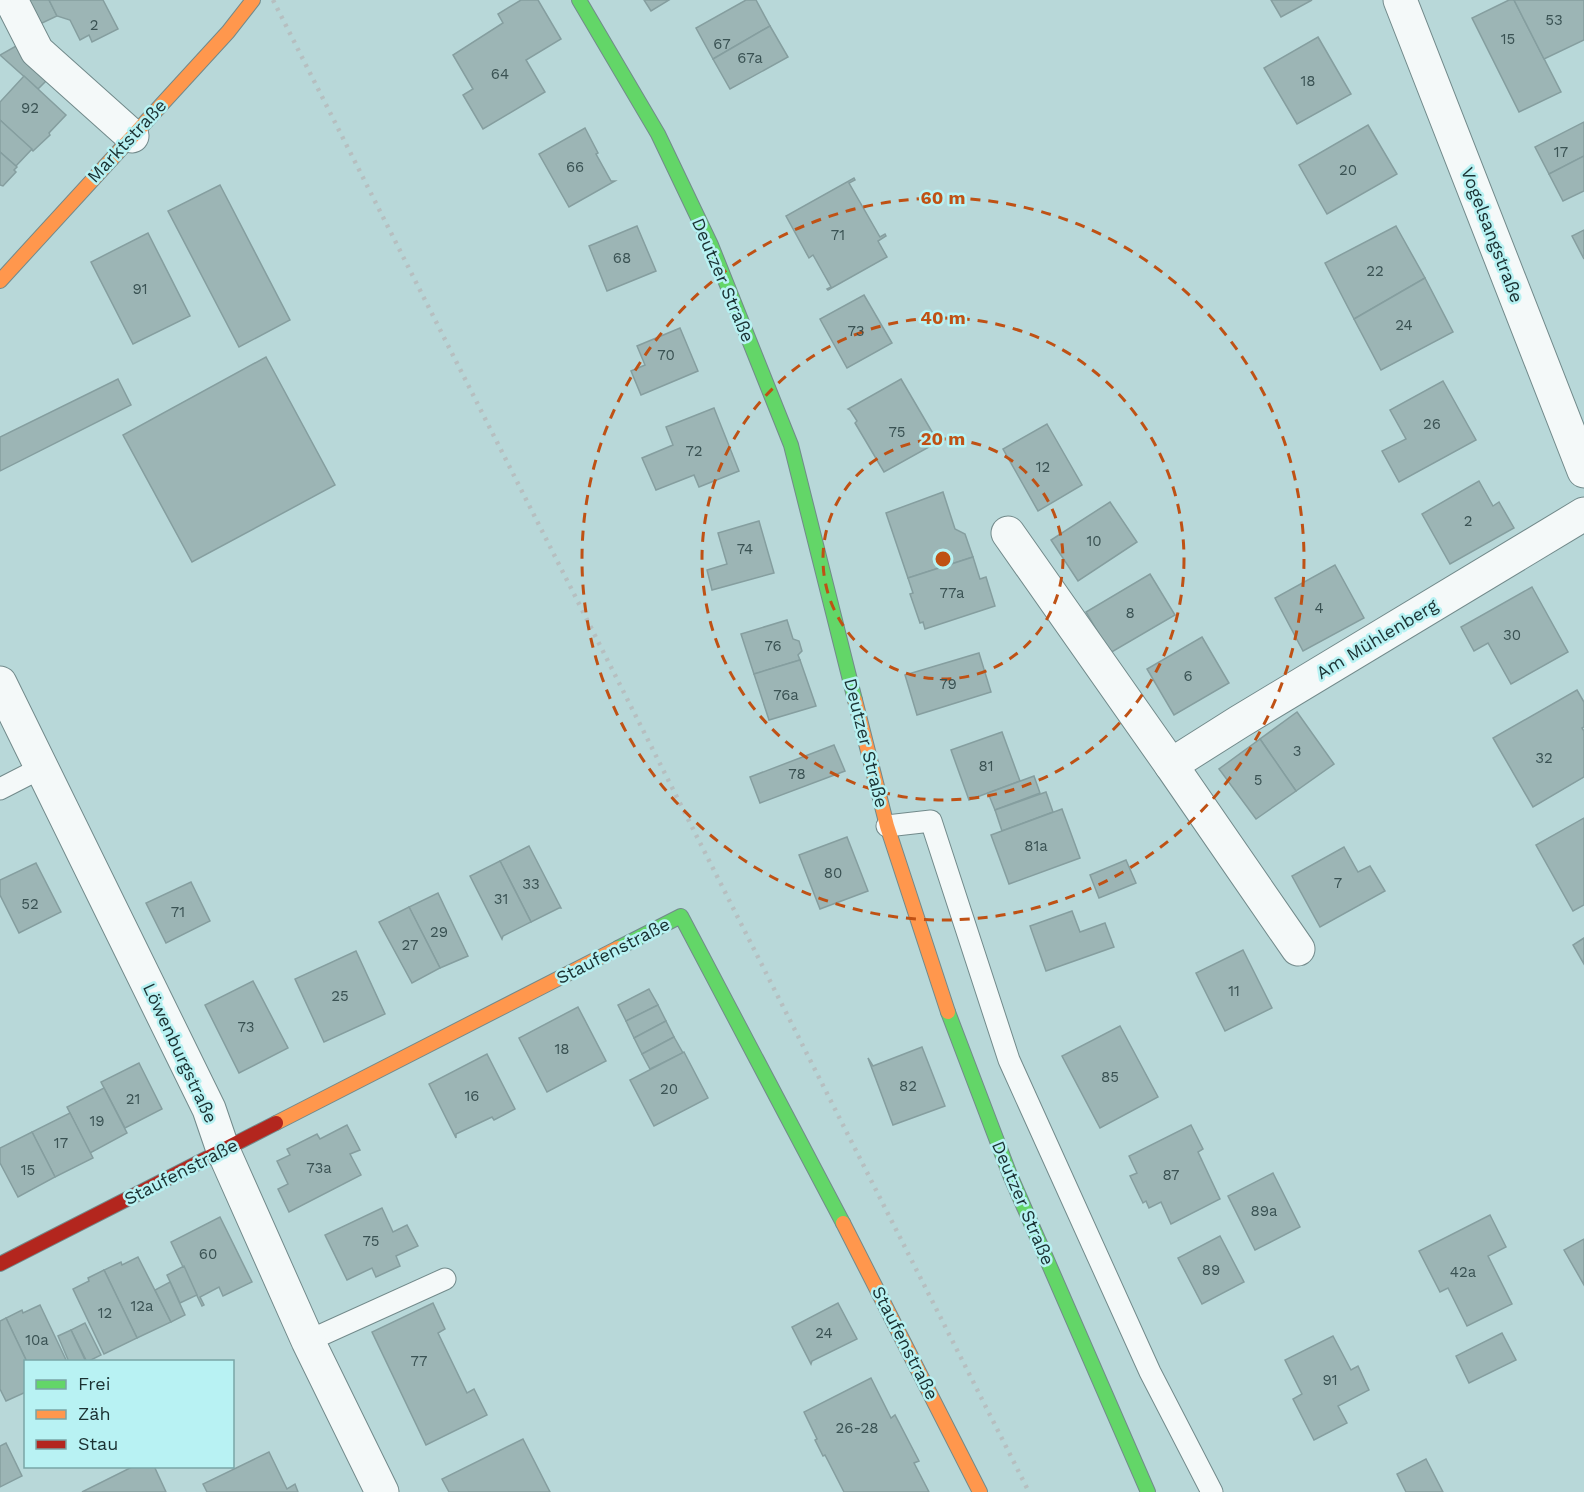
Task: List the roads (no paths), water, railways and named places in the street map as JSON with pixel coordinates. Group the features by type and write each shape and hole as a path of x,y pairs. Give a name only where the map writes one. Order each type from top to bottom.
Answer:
{"street":[{"path":"11,0 37,51 132,136"},
{"name":"Marktstraße","path":"0,280 228,32 253,0"},
{"name":"Deutzer Straße","path":"579,0 658,134 682,184 711,245 791,445 887,826 951,1022 1010,1175 1148,1492"},
{"name":"Vogelsangstraße","path":"1400,0 1584,471"},
{"name":"Am Mühlenberg","path":"1171,765 1584,514"},
{"path":"1008,532 1298,949"},
{"name":"Löwenburgstraße","path":"0,683 209,1109 223,1150 308,1341 382,1492"},
{"name":"Staufenstraße","path":"0,1264 681,916 882,1296 981,1492"}],"lane":[{"path":"0,789 41,768"},
{"path":"887,826 931,821 1009,1060 1150,1372 1212,1492"},
{"path":"308,1341 445,1279"}],"railway":[{"path":"273,0 1029,1492"}]}
